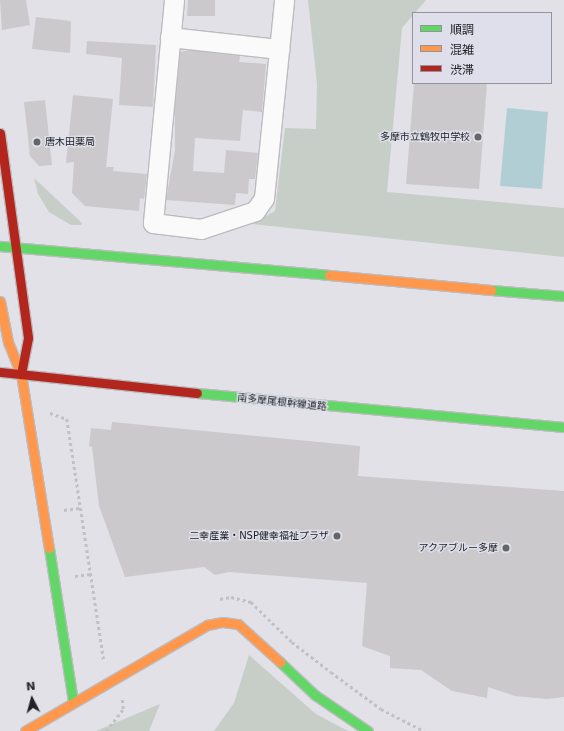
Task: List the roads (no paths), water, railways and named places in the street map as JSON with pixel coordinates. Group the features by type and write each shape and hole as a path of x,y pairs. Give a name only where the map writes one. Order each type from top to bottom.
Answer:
{"main road":[{"path":"0,133 17,247 28,338 20,374"},
{"path":"0,246 564,296"},
{"path":"0,301 8,342 20,374 73,702"},
{"name":"南多摩尾根幹線道路","path":"0,372 298,404 564,427"},
{"path":"25,731 207,625 223,622 238,624 315,696 368,731"}],"street":[{"path":"174,0 153,223 201,229 255,211 264,198 284,0"},
{"path":"170,37 279,50"}],"water":[{"path":"507,108 548,112 542,189 500,186"}],"place":[{"name":"多摩市立鶴牧中学校","path":"478,137"},
{"name":"唐木田薬局","path":"37,142"},
{"name":"二幸産業・NSP健幸福祉プラザ","path":"337,536"},
{"name":"アクアブルー多摩","path":"506,548"}]}
